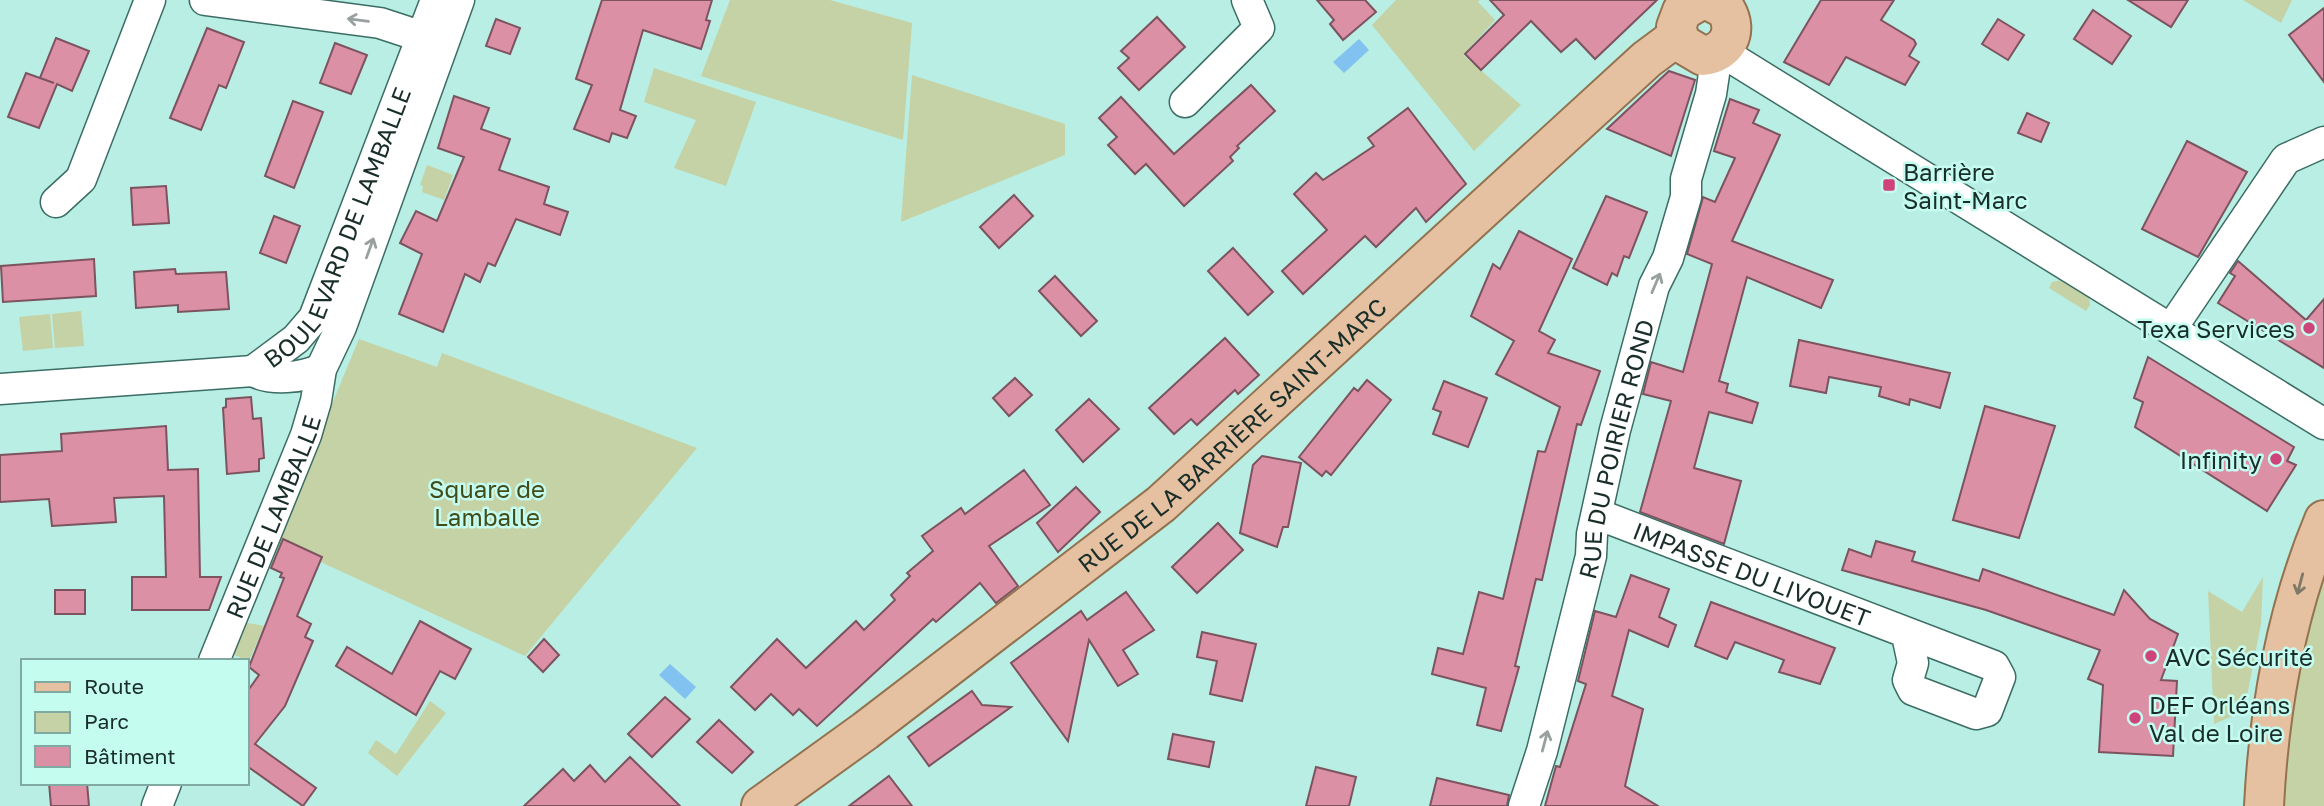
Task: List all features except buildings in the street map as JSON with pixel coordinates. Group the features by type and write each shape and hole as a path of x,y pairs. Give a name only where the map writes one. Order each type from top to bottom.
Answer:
{"main road":[{"path":"1713,1 1727,10 1732,26 1729,42 1717,52 1695,54 1681,43 1678,36 1678,19 1688,5 1713,1"},
{"name":"RUE DE LA BARRIÈRE SAINT-MARC","path":"761,806 865,731 1161,504 1647,59 1678,36"},
{"path":"2264,806 2268,738 2283,652 2305,565 2324,520"}],"street":[{"path":"56,202 80,179 150,0"},
{"path":"205,0 380,23 434,41"},
{"name":"BOULEVARD DE LAMBALLE","path":"436,0 434,41 341,327 321,369 310,374 264,377 253,371 296,339 314,318 434,41 459,0"},
{"path":"1185,103 1259,27 1247,0"},
{"path":"1717,52 1761,75 2324,424"},
{"name":"RUE DU POIRIER ROND","path":"1524,806 1542,751 1591,556 1615,430 1654,286 1668,258 1686,197 1686,179 1712,94 1717,52"},
{"path":"1712,94 1734,78 1761,75"},
{"path":"2171,329 2286,159 2324,142"},
{"name":"RUE DE LAMBALLE","path":"215,659 306,435 316,401 321,369"},
{"path":"0,389 253,371"},
{"name":"IMPASSE DU LIVOUET","path":"1597,514 1890,625 1907,635"},
{"path":"157,806 165,785"}],"green space":[{"path":"730,0 830,0 912,23 903,140 701,76"},
{"path":"1396,0 1480,0 1478,2 1495,20 1463,55 1521,105 1474,151 1372,25"},
{"path":"2243,0 2292,0 2281,23"},
{"path":"654,68 756,102 726,186 674,168 696,120 644,102"},
{"path":"912,75 1065,124 1065,155 901,222"},
{"path":"427,165 453,175 444,200 422,192 423,186 420,185"},
{"path":"2062,280 2089,296 2090,305 2086,311 2049,288 2052,282"},
{"path":"81,311 84,346 55,348 52,314"},
{"path":"50,314 53,348 23,351 19,317"},
{"name":"Square de Lamballe","path":"359,339 437,367 442,353 697,448 525,656 275,541"},
{"path":"2324,559 2324,806 2277,806 2284,718"},
{"path":"2263,577 2261,624 2244,711 2214,724 2208,591 2242,612"},
{"path":"243,622 264,626 248,663 248,659 231,653"},
{"path":"430,701 446,713 397,776 368,753 376,740 396,754"}],"water":[{"path":"1359,39 1369,50 1344,73 1333,62"},
{"path":"670,664 696,687 685,699 659,675"}],"place":[{"name":"Barrière Saint-Marc","path":"1889,185"},
{"name":"Texa Services","path":"2309,328"},
{"name":"Infinity","path":"2276,459"},
{"name":"AVC Sécurité","path":"2151,656"},
{"name":"DEF Orléans Val de Loire","path":"2135,718"}]}
